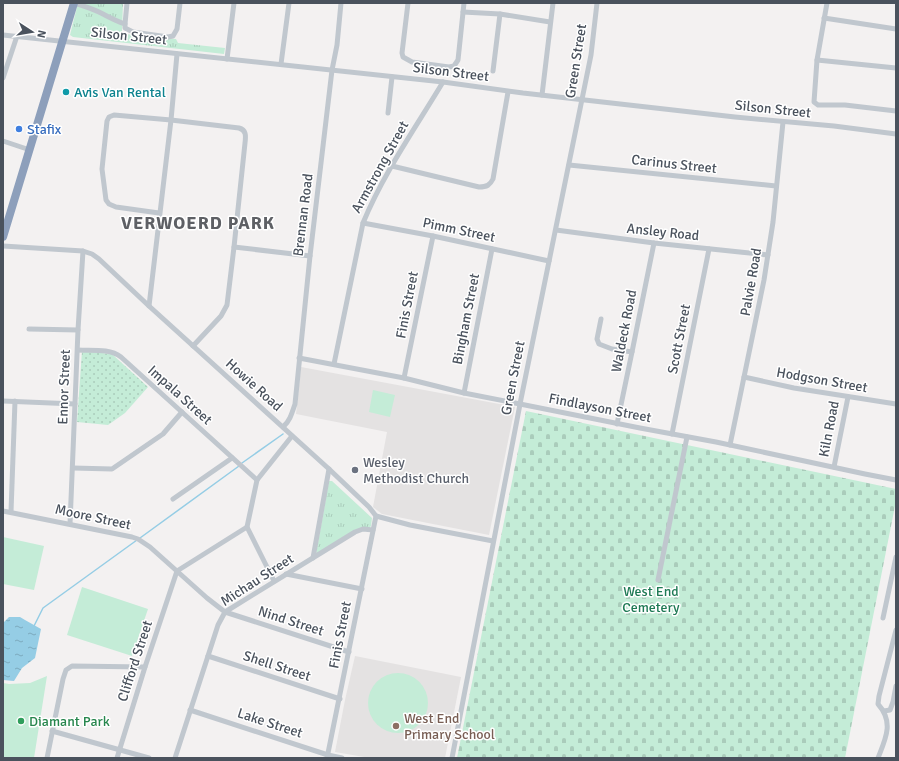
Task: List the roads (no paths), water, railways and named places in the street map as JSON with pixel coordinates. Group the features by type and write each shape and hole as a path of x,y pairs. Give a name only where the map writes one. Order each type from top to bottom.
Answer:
{"highway":[{"path":"3,236 74,3"}],"street":[{"path":"74,3 101,13 133,32 168,37 173,36 177,29 180,3"},
{"path":"125,26 127,3"},
{"path":"227,59 234,3"},
{"path":"281,64 288,3"},
{"name":"Brennan Road","path":"283,427 290,419 295,404 310,256 341,3"},
{"path":"408,3 402,53 403,57 412,62 449,67 454,66 458,60 464,3"},
{"path":"542,95 552,3"},
{"name":"Green Street","path":"452,758 520,404 591,55 597,3"},
{"path":"827,3 817,60 814,101 816,105 845,105 896,111"},
{"path":"463,12 500,14 550,22"},
{"path":"493,72 500,14"},
{"path":"824,18 896,29"},
{"name":"Silson Street","path":"3,35 281,64 443,82 508,92 896,134"},
{"path":"3,78 17,36"},
{"path":"149,306 171,120 177,54"},
{"path":"817,60 896,68"},
{"path":"388,113 392,77"},
{"name":"Armstrong Street","path":"334,364 363,223 392,166 443,82"},
{"path":"392,166 479,187 488,186 493,179 508,92"},
{"path":"160,213 116,207 109,204 106,200 102,169 107,121 109,117 114,115 171,120 238,128 245,132 228,302 221,316 193,346"},
{"name":"Palvie Road","path":"730,445 764,280 773,222 783,122"},
{"path":"3,141 30,150"},
{"name":"Carinus Street","path":"569,165 776,186"},
{"name":"Pimm Street","path":"363,223 433,236 492,250 549,261"},
{"name":"Ansley Road","path":"556,230 654,243 768,255"},
{"name":"Finis Street","path":"404,378 433,236"},
{"name":"Waldeck Road","path":"617,424 654,243"},
{"name":"Howie Road","path":"3,246 83,250 99,259 329,469 369,507 376,516"},
{"path":"234,247 310,256"},
{"name":"Scott Street","path":"672,434 709,249"},
{"name":"Ennor Street","path":"70,524 78,330 83,250"},
{"name":"Bingham Street","path":"464,392 492,250"},
{"path":"601,319 597,339 599,344 612,349 632,352"},
{"path":"30,329 78,330"},
{"name":"Impala Street","path":"78,350 109,352 116,353 121,356 257,480"},
{"name":"Findlayson Street","path":"299,358 404,378 520,404 730,445 896,480"},
{"name":"Hodgson Street","path":"744,378 794,388 896,404"},
{"name":"Kiln Road","path":"834,467 848,397"},
{"path":"3,401 75,404"},
{"path":"11,512 15,401"},
{"path":"73,468 112,469 163,434 182,412"},
{"path":"274,581 247,527 257,480 292,436"},
{"path":"658,580 687,437"},
{"path":"173,499 232,458"},
{"path":"313,558 329,469"},
{"name":"Moore Street","path":"3,511 138,539 150,547 207,598 225,612"},
{"path":"376,516 410,525 493,541"},
{"name":"Finis Street","path":"327,756 340,699 376,516"},
{"path":"177,571 247,527"},
{"name":"Michau Street","path":"175,758 218,625 225,612 355,532 363,529 373,530"},
{"path":"883,618 896,557"},
{"name":"Clifford Street","path":"117,758 145,666 177,571"},
{"path":"286,574 362,589"},
{"name":"Nind Street","path":"225,612 349,652"},
{"path":"878,758 887,730 884,710 878,704 879,696 896,630"},
{"name":"Shell Street","path":"208,656 340,699"},
{"path":"47,758 66,670 72,666 145,666"},
{"path":"884,710 890,710 896,686"},
{"name":"Lake Street","path":"190,710 327,756 342,758"},
{"path":"52,731 149,758"}],"water":[{"path":"9,617 20,617 41,629 35,658 22,668 14,681 3,680 3,623"}],"waterway":[{"path":"242,463 283,434"},
{"path":"140,538 239,466"},
{"path":"34,626 43,608 137,540"}],"place":[{"name":"Avis Van Rental","path":"66,92"},
{"name":"Stafix","path":"19,129"},
{"name":"Wesley Methodist Church","path":"355,470"},
{"name":"Diamant Park","path":"21,721"},
{"name":"West End Primary School","path":"396,726"}],"district":[{"name":"VERWOERD PARK","path":"198,223"}],"park label":[{"name":"West End Cemetery","path":"651,600"}]}
